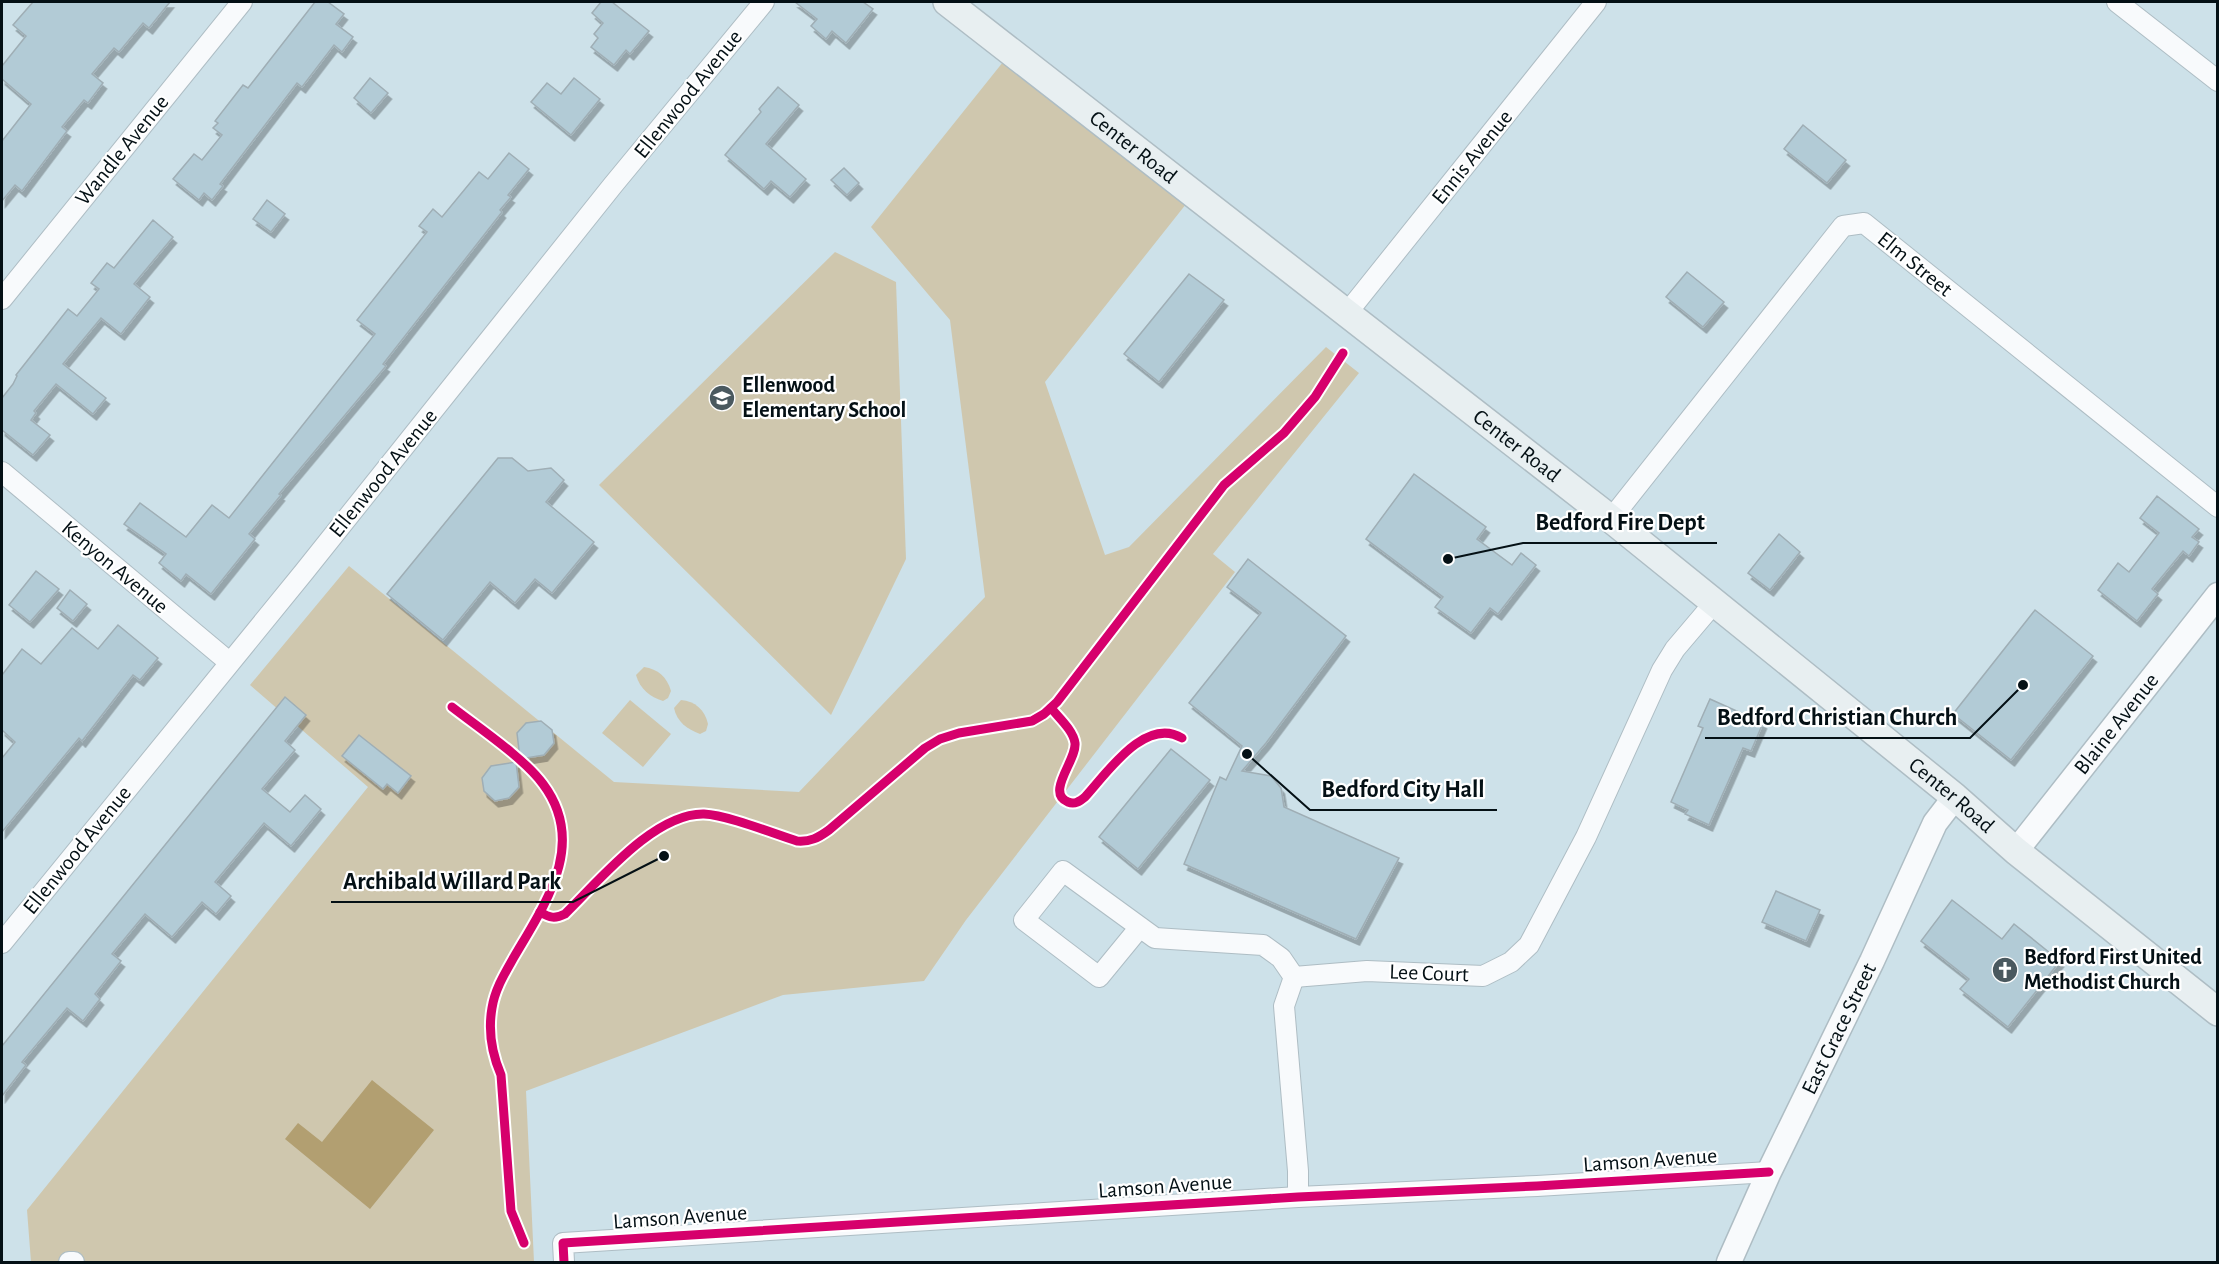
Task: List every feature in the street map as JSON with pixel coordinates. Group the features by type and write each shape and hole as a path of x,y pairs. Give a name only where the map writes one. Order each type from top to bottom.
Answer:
{"main road":[{"name":"Center Road","path":"947,2 1611,519 1954,797 2016,851 2217,1011"}],"street":[{"name":"Wandle Avenue","path":"2,299 242,2"},
{"name":"Ellenwood Avenue","path":"2,943 304,572 592,211 764,2"},
{"name":"Ennis Avenue","path":"1347,313 1596,2"},
{"path":"2117,2 2217,81"},
{"name":"Elm Street","path":"1611,519 1843,226 1864,223 2217,507"},
{"name":"Kenyon Avenue","path":"2,472 230,662"},
{"name":"Blaine Avenue","path":"2016,851 2217,596"},
{"name":"Lee Court","path":"1294,977 1367,971 1484,976 1511,962 1529,945 1586,837 1662,670 1714,603"},
{"name":"East Grace Street","path":"1729,1263 1769,1172 1872,962 1935,823 1954,797"},
{"path":"1140,927 1099,977 1024,920 1063,871 1140,927 1155,938 1263,945 1281,958 1294,977 1284,1006 1298,1171 1298,1197"},
{"name":"Lamson Avenue","path":"564,1253 1298,1197 1769,1172"},
{"path":"69,1263 74,1262"}],"shaded area":[{"path":"1011,52 1194,194 1045,382 1105,555 1129,547 1326,347 1359,373 1213,554 1235,572 966,920 924,981 783,995 526,1091 534,1262 31,1262 27,1210 368,787 250,685 349,566 614,782 799,792 985,597 950,320 871,227"},
{"path":"835,252 896,282 906,559 831,715 599,485"},
{"path":"644,667 658,672 664,678 671,691 668,698 663,701 658,699 643,688 636,675"},
{"path":"630,700 671,734 643,767 602,733"},
{"path":"681,700 695,704 702,711 708,724 706,731 700,734 680,721 674,708"},
{"path":"372,1080 434,1130 370,1209 285,1139 298,1123 322,1142"}],"building":[{"path":"33,2 170,2 149,28 143,23 119,52 114,48 92,74 103,83 88,103 84,100 62,127 67,131 22,191 15,185 2,201 2,141 31,104 2,79 2,66 26,36 13,25"},
{"path":"315,2 328,2 344,14 336,24 353,37 342,52 334,45 302,87 297,83 220,184 223,186 212,200 204,193 199,200 173,179 194,154 202,160 222,135 213,128 218,123 215,121 243,85 248,88"},
{"path":"601,2 612,2 649,31 630,54 626,50 614,65 591,47 598,38 594,34 603,23 592,13"},
{"path":"795,2 863,2 873,9 846,43 832,31 826,39 811,26 817,19"},
{"path":"370,78 388,93 371,113 354,98"},
{"path":"574,78 600,99 571,135 531,102 547,83 561,94"},
{"path":"778,87 799,105 766,144 806,179 790,197 771,181 764,189 725,155 761,112 759,109"},
{"path":"1803,125 1846,160 1827,183 1784,149"},
{"path":"509,153 529,169 508,195 511,197 500,210 502,212 383,364 386,366 279,494 281,495 249,534 255,539 211,594 186,574 181,581 159,563 166,554 124,524 140,503 186,537 212,505 229,518 375,334 357,320 427,232 419,226 433,209 442,217 479,172 488,179"},
{"path":"844,168 859,183 847,195 831,180"},
{"path":"267,200 285,214 271,232 253,219"},
{"path":"153,220 173,237 134,284 150,297 121,334 101,318 63,364 106,398 93,414 56,384 34,411 36,413 31,420 50,435 33,455 2,430 2,398 13,384 16,375 68,309 77,316 99,289 91,283 107,263 114,268"},
{"path":"1687,272 1724,302 1703,327 1666,297"},
{"path":"1189,274 1224,300 1159,382 1124,354"},
{"path":"498,458 512,458 528,471 551,468 564,480 546,502 594,542 552,593 535,579 515,603 490,582 443,640 387,594"},
{"path":"1414,474 1486,527 1477,539 1512,565 1521,553 1536,565 1498,614 1490,608 1471,633 1435,607 1443,597 1366,539"},
{"path":"2157,496 2199,529 2192,537 2199,542 2189,556 2183,551 2152,589 2158,594 2137,621 2098,590 2118,563 2129,572 2159,533 2140,518"},
{"path":"1779,534 1800,552 1770,590 1748,573"},
{"path":"1248,559 1346,636 1266,743 1242,771 1271,776 1281,788 1284,807 1399,858 1356,939 1184,864 1220,777 1226,780 1242,746 1189,703 1261,613 1227,587"},
{"path":"36,571 59,589 30,622 9,605"},
{"path":"70,590 87,604 73,621 57,608"},
{"path":"2035,610 2093,656 2011,760 1953,714"},
{"path":"118,625 158,658 140,680 133,675 82,741 79,738 2,832 2,758 15,742 2,730 2,675 22,649 41,664 72,628 98,649"},
{"path":"285,697 306,715 285,741 295,750 262,789 290,812 305,795 321,809 291,846 264,823 215,882 231,896 216,914 202,902 172,937 145,914 112,954 121,961 95,994 100,999 83,1021 67,1008 22,1062 26,1065 2,1096 2,1046"},
{"path":"1710,699 1763,723 1751,751 1743,748 1709,825 1685,814 1688,810 1671,802 1703,728 1698,726"},
{"path":"541,721 552,730 554,743 544,755 520,759 517,733 526,723"},
{"path":"359,735 411,776 398,793 387,784 383,789 342,756"},
{"path":"1171,749 1210,780 1138,869 1099,837"},
{"path":"516,762 519,787 509,798 495,801 484,791 482,778 491,766"},
{"path":"1776,891 1820,910 1806,941 1762,922"},
{"name":"Bedford First United Methodist Church","path":"1952,900 2002,939 2014,924 2060,961 2008,1027 1960,989 1969,979 1921,941"}],"cycle path":[{"path":"540,912 552,917 565,914 647,836 685,817 714,815 797,841 810,840 829,830 925,748 940,739 959,733 1032,721 1044,714 1057,702 1224,485 1284,433 1315,397 1343,353"},
{"path":"452,707 535,774 556,806 562,829 562,851 549,895 495,994 490,1025 495,1059 501,1075 511,1211 524,1243"},
{"path":"1051,708 1074,738 1074,750 1060,791 1062,798 1071,803 1085,797 1116,762 1141,741 1154,735 1168,733 1182,738"},
{"path":"564,1262 563,1243 1298,1197 1769,1172"}],"place":[{"name":"Ellenwood Elementary School","path":"722,398"},
{"name":"Bedford Fire Dept","path":"1448,559"},
{"name":"Bedford Christian Church","path":"2023,685"},
{"name":"Bedford City Hall","path":"1247,754"},
{"name":"Archibald Willard Park","path":"664,856"},
{"name":"Bedford First United Methodist Church","path":"2005,970"}]}
